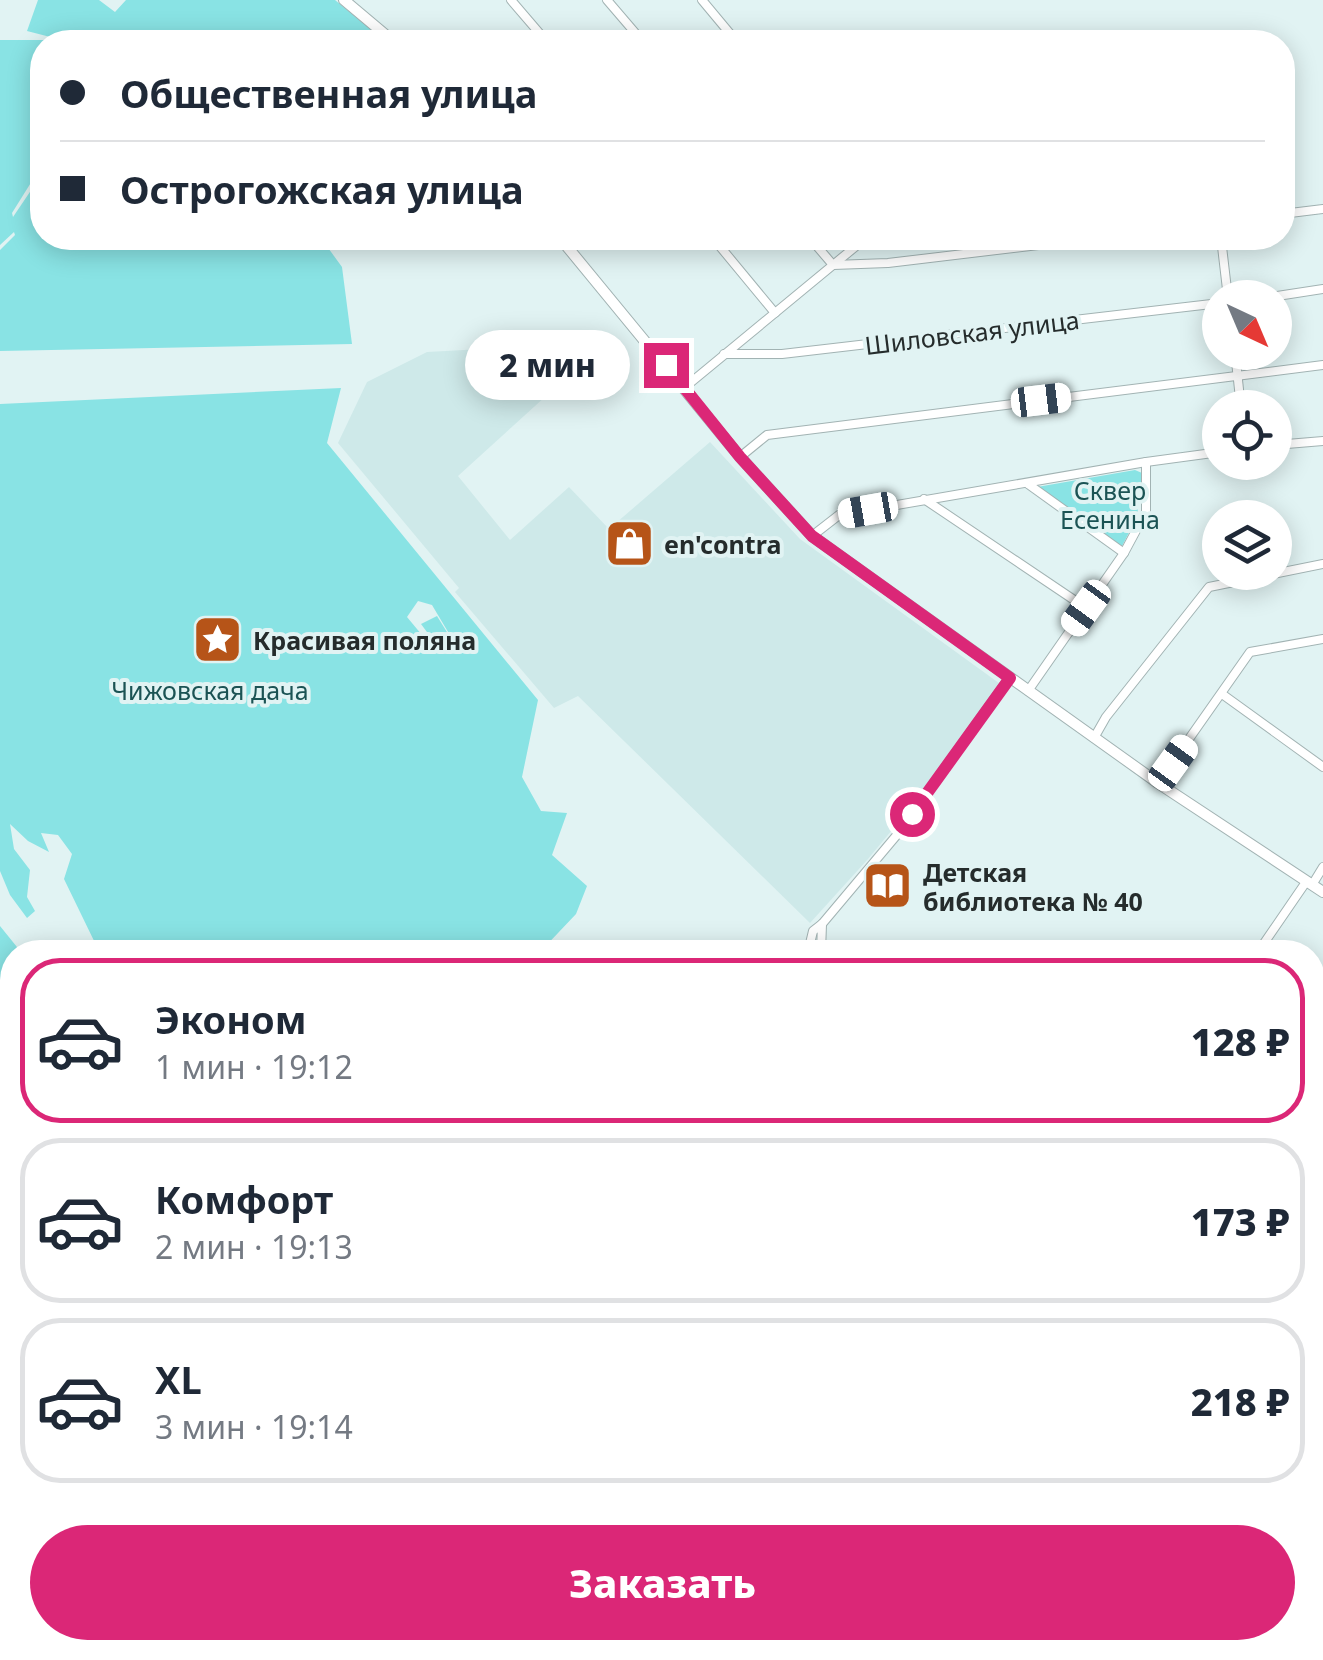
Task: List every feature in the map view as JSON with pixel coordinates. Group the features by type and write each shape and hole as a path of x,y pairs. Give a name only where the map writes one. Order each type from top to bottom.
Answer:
{"street":[{"path":"344,0 380,30"},
{"path":"511,0 537,30"},
{"path":"607,0 633,30"},
{"path":"702,0 727,30"},
{"path":"1295,212 1323,209"},
{"path":"570,250 740,457 812,536 1158,783 1323,892"},
{"path":"722,250 775,313"},
{"path":"821,250 834,265"},
{"path":"684,388 852,250"},
{"path":"834,265 997,250"},
{"path":"1222,250 1226,280"},
{"path":"1292,294 1323,290"},
{"name":"Шиловская улица","path":"724,354 782,354 1202,305"},
{"path":"740,457 767,435 1323,365"},
{"path":"1236,370 1239,390"},
{"path":"1292,444 1323,441"},
{"path":"812,536 839,515 1202,454"},
{"path":"1028,691 1124,553 1146,512 1146,462"},
{"path":"1028,484 1124,553"},
{"path":"924,499 1086,608"},
{"path":"1094,738 1106,717 1209,587 1323,564"},
{"path":"1158,783 1250,652 1323,638"},
{"path":"811,940 813,931 896,836 1010,678"},
{"path":"1222,694 1323,768"},
{"path":"1267,940 1323,867"},
{"path":"821,940 822,924"}],"shaded area":[{"path":"613,342 589,357 458,476 510,540 569,487 609,529 710,442 800,539 1003,686 935,778 810,923 578,696 554,708 455,592 459,588 338,443 367,382 427,352"}],"green space":[{"path":"38,0 99,0 115,12 126,0 335,0 371,30 30,30 27,31"},
{"path":"0,40 30,40 30,184 12,213 13,217 30,192 30,250 330,250 342,267 352,344 0,351 0,250 15,235 14,232 0,245"},
{"name":"Чижовская дача","path":"341,388 327,443 538,700 522,777 541,811 567,813 552,855 587,886 576,914 551,940 94,940 64,879 72,854 58,835 41,833 49,852 28,841 10,824 14,849 30,870 27,897 35,911 27,918 10,895 0,871 0,404","holes":["418,601 432,605 457,647 449,649 455,645 437,616 421,624 441,651 437,653 407,617"]},
{"name":"Сквер Есенина","path":"1135,470 1142,473 1137,517 1121,548 1037,487"},
{"path":"0,926 11,940 0,940"}],"place":[{"name":"en'contra","path":"629,544"},
{"name":"Красивая поляна","path":"218,640"},
{"name":"Детская библиотека № 40","path":"888,886"}],"route":[{"path":"666,365 802,527 1010,678 912,814"}]}
